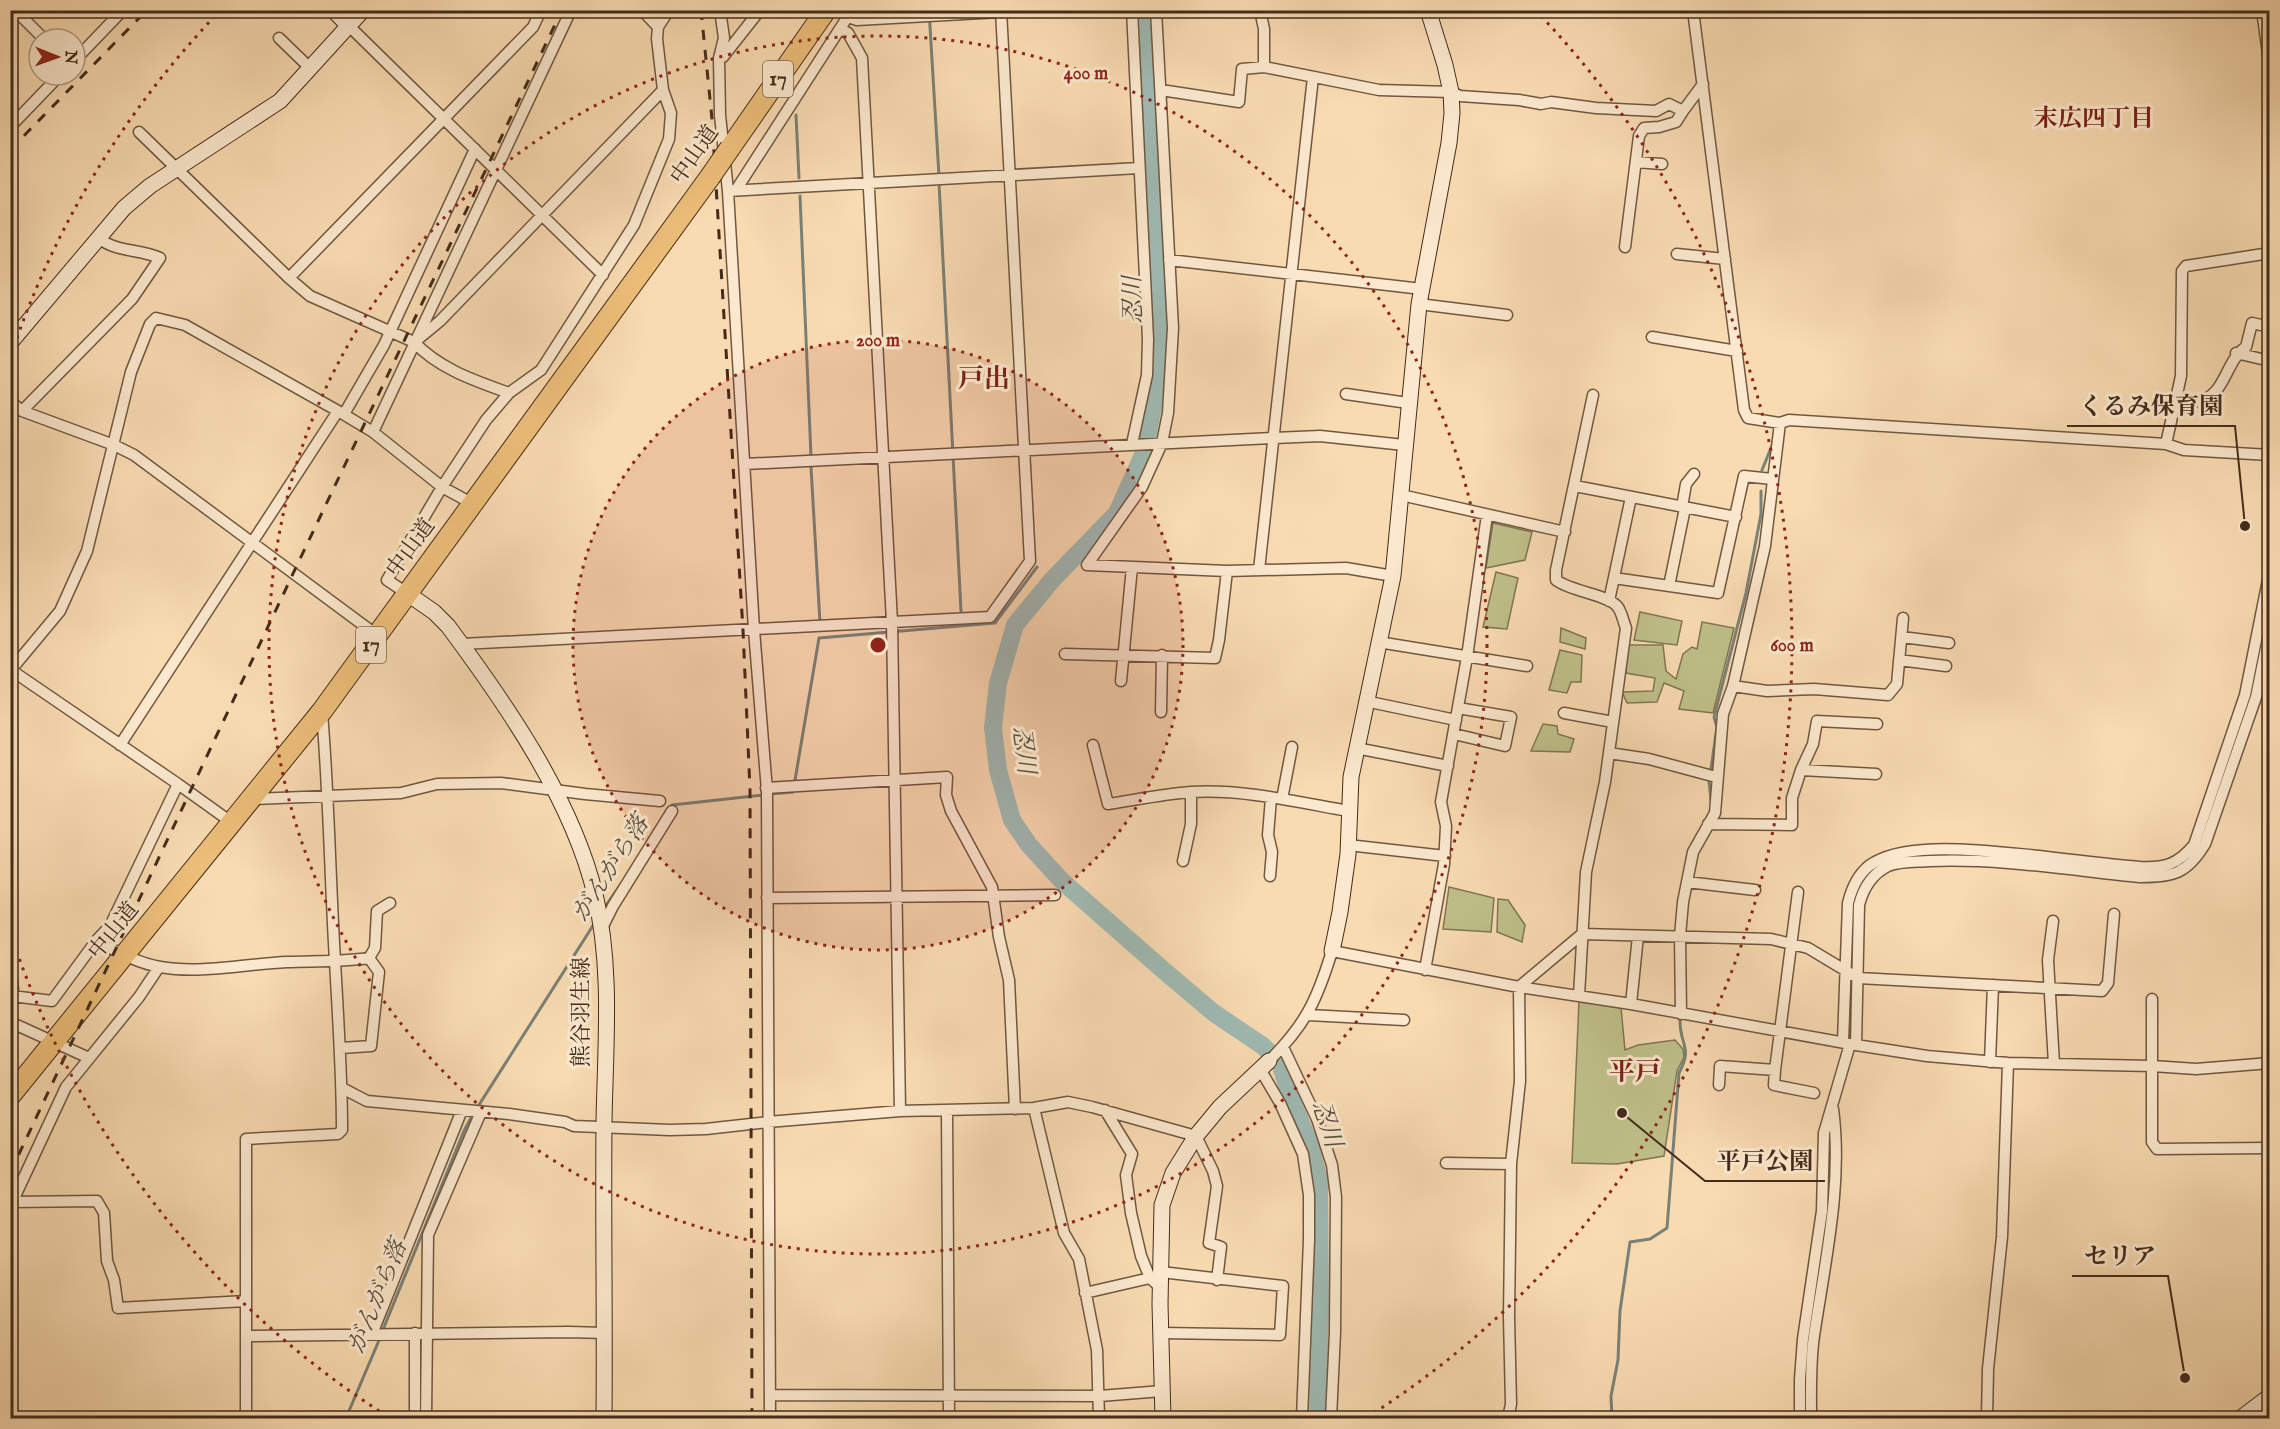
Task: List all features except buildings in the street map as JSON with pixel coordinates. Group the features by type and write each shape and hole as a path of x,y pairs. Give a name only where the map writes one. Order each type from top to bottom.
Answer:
{"highway":[{"name":"中山道","path":"10,1096 322,711 710,177 826,10"}],"street":[{"path":"15,10 32,27"},
{"path":"87,48 123,10"},
{"path":"333,10 603,275"},
{"path":"10,343 124,208 150,186 280,101 363,10"},
{"path":"289,278 533,27 541,10"},
{"path":"373,432 571,10"},
{"path":"642,10 658,27"},
{"path":"408,594 387,580 442,487 486,420 509,393 541,370 633,225 669,140 671,113 663,90 658,57 658,27 669,10"},
{"path":"720,10 724,38 719,58 720,115 732,190 754,630 767,792 770,1419"},
{"path":"719,58 723,57 760,10"},
{"path":"732,190 850,14 857,20 1037,10"},
{"path":"1132,10 1148,339 1147,375 1134,444"},
{"path":"1156,10 1173,328 1168,413 1142,488 1087,565 1227,572 1346,568 1393,576"},
{"path":"1260,10 1264,28 1264,67"},
{"path":"1163,1419 1157,1280 1162,1205 1173,1173 1196,1136 1220,1107 1273,1057 1308,1015 1319,991 1332,951 1340,912 1348,845 1351,777 1365,701 1393,576 1420,297 1449,143 1452,113 1451,92 1445,65 1428,10"},
{"path":"1693,10 1744,410 1748,418 1780,423 1789,420 2166,444 2184,450 2270,455"},
{"path":"2262,10 2270,68"},
{"path":"462,644 990,617 1030,561 1001,12"},
{"path":"841,28 848,33 862,58 884,458 892,623 900,1111"},
{"path":"279,38 310,68"},
{"path":"1161,90 1239,102 1242,69 1264,67 1379,90 1451,92 1460,96 1519,100 1541,104 1551,102 1596,108 1656,111 1670,104 1683,111"},
{"path":"1259,570 1312,77"},
{"path":"1625,247 1639,136 1644,128 1676,122 1703,84"},
{"path":"10,127 48,87"},
{"path":"414,342 440,321 663,90"},
{"path":"139,132 310,296 414,342 422,351 461,375 509,393"},
{"path":"120,745 341,412 390,331 476,150"},
{"path":"1636,162 1662,164"},
{"path":"732,190 1139,168"},
{"path":"22,411 132,299 160,258 130,249 109,246 99,238"},
{"path":"2166,444 2181,376 2182,271 2186,266 2270,253"},
{"path":"1677,254 1725,259"},
{"path":"1169,260 1290,273 1508,315"},
{"path":"231,822 11,671 60,611 87,551 131,372 150,324 156,318 185,325 341,412 373,432 442,487 473,504"},
{"path":"2177,402 2198,402 2207,399 2217,389 2236,353 2246,347 2252,323 2270,327"},
{"path":"1652,337 1737,351"},
{"path":"2236,353 2270,361"},
{"path":"1346,394 1408,403"},
{"path":"1579,996 1586,872 1609,753 1626,628 1617,606 1609,601 1564,586 1556,580 1556,570 1593,395"},
{"path":"10,401 22,411 114,445 134,455 378,636"},
{"path":"1681,1014 1680,936 1687,882 1693,852 1714,813 1723,714 1733,686 1765,546 1780,423"},
{"path":"745,464 1320,436 1404,445"},
{"path":"1669,585 1684,507 1686,484 1694,474"},
{"path":"1614,578 1718,593 1744,476 1772,479"},
{"path":"1575,486 1736,518"},
{"path":"1401,495 1565,532"},
{"path":"1609,601 1631,497"},
{"path":"1425,970 1445,856 1446,826 1442,802 1467,657 1487,515"},
{"path":"1121,681 1132,567"},
{"path":"1850,1044 1845,969 1848,903 1852,889 1868,866 1899,852 1968,849 2160,868 2174,863 2194,845 2245,695 2270,570"},
{"path":"1065,654 1215,658 1227,572"},
{"name":"熊谷羽生線","path":"408,594 434,612 448,626 537,757 555,790 582,855 598,908 606,990 604,1419"},
{"path":"1733,686 1767,691 1814,688 1888,695 1897,684 1903,618"},
{"path":"1800,1419 1832,1212 1836,1132 1833,1103 1850,1044 1858,978 1859,905 1862,892 1876,875 1888,867 1901,863 1968,860 2140,877 2165,877 2183,869 2196,859 2205,844 2256,698 2270,628"},
{"path":"1902,637 1948,643"},
{"path":"1378,642 1527,666"},
{"path":"1161,712 1162,655"},
{"path":"1899,660 1946,666"},
{"path":"1365,701 1456,720"},
{"path":"1454,734 1505,746 1511,717 1458,708"},
{"path":"246,1419 246,1138 338,1134 342,1130 341,1048 335,961 329,797 322,711"},
{"path":"1564,712 1613,722"},
{"path":"1708,824 1792,825 1792,798 1813,744 1816,721 1877,724"},
{"path":"1093,745 1108,804 1191,792 1225,792 1277,798 1348,811"},
{"path":"1270,876 1272,852 1268,835 1292,747"},
{"path":"1356,748 1448,766"},
{"path":"1609,753 1649,759 1716,777"},
{"path":"1801,770 1876,774"},
{"path":"767,792 787,786 947,777 946,795 951,811 992,887 999,937 1009,980 1015,1108"},
{"path":"250,799 400,793 437,784 501,783 660,801"},
{"path":"10,962 11,999 51,1001 110,926 178,784"},
{"path":"1183,861 1191,824 1191,792"},
{"path":"601,927 672,811"},
{"path":"1348,845 1445,856"},
{"path":"1687,882 1755,890"},
{"path":"1798,892 1774,1085 1814,1093"},
{"path":"767,898 1055,895"},
{"path":"369,958 375,948 376,911 390,903"},
{"path":"1519,987 1582,934 1771,939 1808,948 1858,978 2102,991 2108,983 2114,914"},
{"path":"2053,921 2049,943 2049,989 2054,1064"},
{"path":"1631,1004 1638,936"},
{"path":"96,941 125,956 159,967 193,970 286,962 343,962 369,958"},
{"path":"1332,951 1519,987 1631,1004 1928,1056 2008,1063 2196,1069 2270,1063"},
{"path":"341,1048 371,1046 379,972 369,958"},
{"path":"159,967 139,997 66,1087 11,1203 97,1201 104,1213 107,1261 114,1280 118,1308 246,1301"},
{"path":"1990,1062 1993,985"},
{"path":"1508,1419 1511,1404 1509,1317 1511,1164 1520,1081 1519,987"},
{"path":"2152,999 2152,1142 2157,1149 2270,1148"},
{"path":"1308,1015 1404,1020"},
{"path":"10,1022 89,1058"},
{"path":"1273,1057 1280,1103 1303,1154 1309,1195 1310,1240 1302,1419"},
{"path":"1273,1057 1317,1119 1332,1166 1336,1197 1335,1333 1331,1419"},
{"path":"1987,1419 1988,1369 2002,1237 2008,1063"},
{"path":"1719,1085 1720,1066 1775,1070"},
{"path":"342,1088 367,1101 565,1122 573,1126 670,1130 900,1111 1034,1108 1068,1102 1196,1136"},
{"path":"1034,1108 1064,1233 1079,1259 1097,1350 1099,1419"},
{"path":"1105,1110 1132,1154 1126,1175 1131,1213 1141,1256 1157,1280"},
{"path":"373,1334 415,1231 471,1111"},
{"path":"415,1419 428,1235 471,1111"},
{"path":"947,1111 949,1419"},
{"path":"1196,1136 1213,1171 1217,1185 1209,1243 1221,1247 1217,1280"},
{"path":"1446,1162 1511,1164"},
{"path":"415,1231 428,1235"},
{"path":"1085,1293 1157,1280 1217,1280 1283,1286 1280,1335 1161,1333"},
{"path":"421,1333 426,1419"},
{"path":"246,1335 605,1333"},
{"path":"1805,1380 1811,1419"},
{"path":"770,1395 1100,1395 1162,1391"},
{"path":"2241,1419 2270,1396"}],"green space":[{"path":"1493,523 1532,532 1525,560 1486,568"},
{"path":"1496,572 1518,578 1507,629 1483,627"},
{"path":"1640,612 1682,621 1677,645 1634,640"},
{"path":"1702,622 1734,628 1713,713 1679,709 1684,691 1664,683 1657,702 1627,703 1622,692 1653,691 1655,678 1626,673 1624,645 1663,645 1666,671 1676,679 1683,654 1692,647 1697,649"},
{"path":"1561,628 1586,638 1585,649 1560,642"},
{"path":"1560,650 1582,655 1581,682 1571,682 1567,693 1549,690"},
{"path":"1543,724 1557,726 1558,734 1574,739 1570,752 1531,751"},
{"path":"1449,887 1494,898 1491,932 1443,929"},
{"path":"1498,899 1508,900 1525,925 1522,942 1497,932"},
{"path":"1579,1001 1621,1008 1625,1050 1638,1045 1675,1040 1683,1049 1684,1057 1677,1071 1664,1156 1617,1164 1572,1163"}],"waterway":[{"path":"929,10 939,176"},
{"name":"忍川","path":"1141,10 1158,290 1160,359 1153,406 1144,453 1117,513 1052,580 1015,625 998,683 993,728 998,770 1012,820 1029,845 1062,881 1214,1013 1263,1046 1280,1063 1293,1104 1310,1145 1319,1180 1318,1418"},
{"path":"796,115 799,178"},
{"path":"939,183 961,611"},
{"path":"800,196 811,456"},
{"path":"1762,470 1773,443"},
{"path":"811,467 820,623"},
{"path":"1711,769 1717,727 1714,717 1746,593 1761,514 1761,491"},
{"name":"がんがら落","path":"770,794 793,792 819,638 995,623 1037,567"},
{"path":"2227,766 2251,693"},
{"path":"1709,781 1711,800"},
{"name":"がんがら落","path":"670,808 672,805 763,795"},
{"name":"がんがら落","path":"604,908 621,884"},
{"path":"1852,970 1853,902"},
{"name":"がんがら落","path":"477,1108 594,924"},
{"path":"1851,1026 1852,976"},
{"path":"1612,1418 1611,1396 1618,1360 1620,1311 1630,1242 1650,1239 1667,1228 1679,1073 1685,1057 1680,1021"},
{"name":"がんがら落","path":"382,1332 473,1114"},
{"path":"1828,1208 1830,1145"},
{"name":"がんがら落","path":"346,1418 380,1338"},
{"path":"1805,1418 1806,1384"}],"railway":[{"path":"10,150 147,10"},
{"path":"10,1173 562,10"},
{"path":"701,10 712,119 743,630 750,790 752,1418"}],"place":[{"name":"くるみ保育園","path":"2245,526"},
{"name":"平戸公園","path":"1622,1113"},
{"name":"セリア","path":"2185,1378"}],"district":[{"name":"末広四丁目","path":"2094,119"},
{"name":"戸出","path":"984,379"},
{"name":"平戸","path":"1635,1072"}]}
